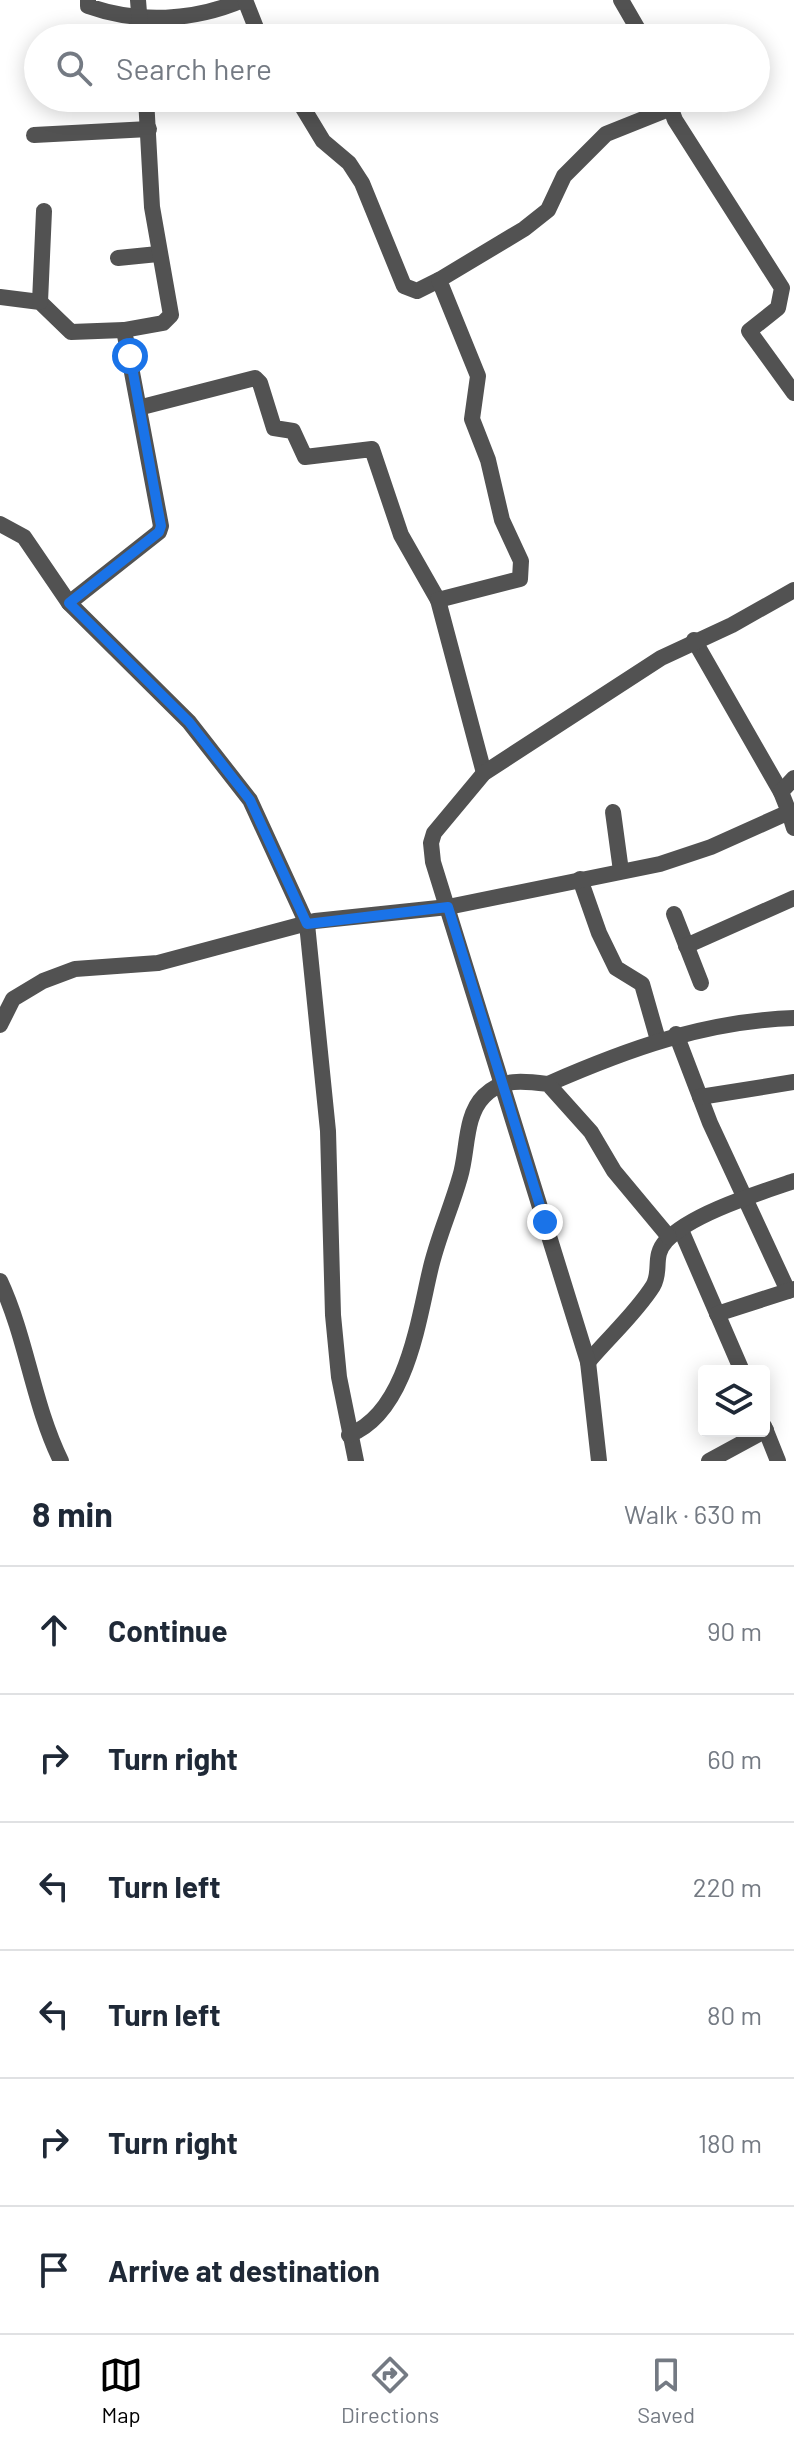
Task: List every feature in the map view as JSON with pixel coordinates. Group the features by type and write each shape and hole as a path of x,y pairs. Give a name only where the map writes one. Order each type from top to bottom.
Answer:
{"street":[{"path":"88,0 88,6 114,15 159,20 244,0 254,24"},
{"path":"138,0 140,24"},
{"path":"621,0 635,24"},
{"path":"0,297 40,302 71,332 124,330 163,323 171,315 169,288 158,254 147,112"},
{"path":"305,112 323,141 349,163 362,183 404,286 417,291 524,229 548,210 564,176 606,134 651,112"},
{"path":"674,112 741,227 769,264 782,288 778,308 749,331 794,393"},
{"path":"34,135 149,129"},
{"path":"40,302 44,211"},
{"path":"118,258 158,254"},
{"path":"438,600 520,579 521,561 502,520 488,460 472,419 478,376 439,280"},
{"path":"779,300 794,288"},
{"path":"69,603 159,532 161,526 142,407 124,330"},
{"path":"142,407 255,378 260,383 274,428 293,431 305,457 372,449 401,535 438,600 484,773"},
{"path":"0,524 24,537 69,603 189,722 250,800 307,924 328,1131 333,1315 349,1435 356,1461"},
{"path":"599,1461 588,1362 431,843 434,833 484,773 694,640 732,625 794,590"},
{"path":"0,1025 13,999 43,981 75,969 158,963 307,924 448,907 660,864 792,820 781,792 694,640"},
{"path":"781,792 794,778"},
{"path":"613,812 621,871"},
{"path":"580,879 599,933 616,968 642,984 658,1040"},
{"path":"686,946 794,898"},
{"path":"674,914 701,983"},
{"path":"349,1435 372,1423 411,1357 430,1270 461,1176 473,1115 483,1097 502,1083 548,1084 676,1034 718,1025 794,1018"},
{"path":"676,1034 744,1200 791,1290 717,1314"},
{"path":"700,1097 794,1082"},
{"path":"548,1084 591,1132 614,1171 675,1234 717,1314 739,1365"},
{"path":"588,1362 652,1288 657,1273 658,1251 675,1234 744,1200 794,1181"},
{"path":"0,1281 18,1319 61,1461"},
{"path":"709,1461 750,1437"},
{"path":"769,1437 778,1461"}],"route":[{"path":"130,356 142,407 161,526 159,532 69,603 189,722 250,800 307,924 448,907 545,1222"}]}
